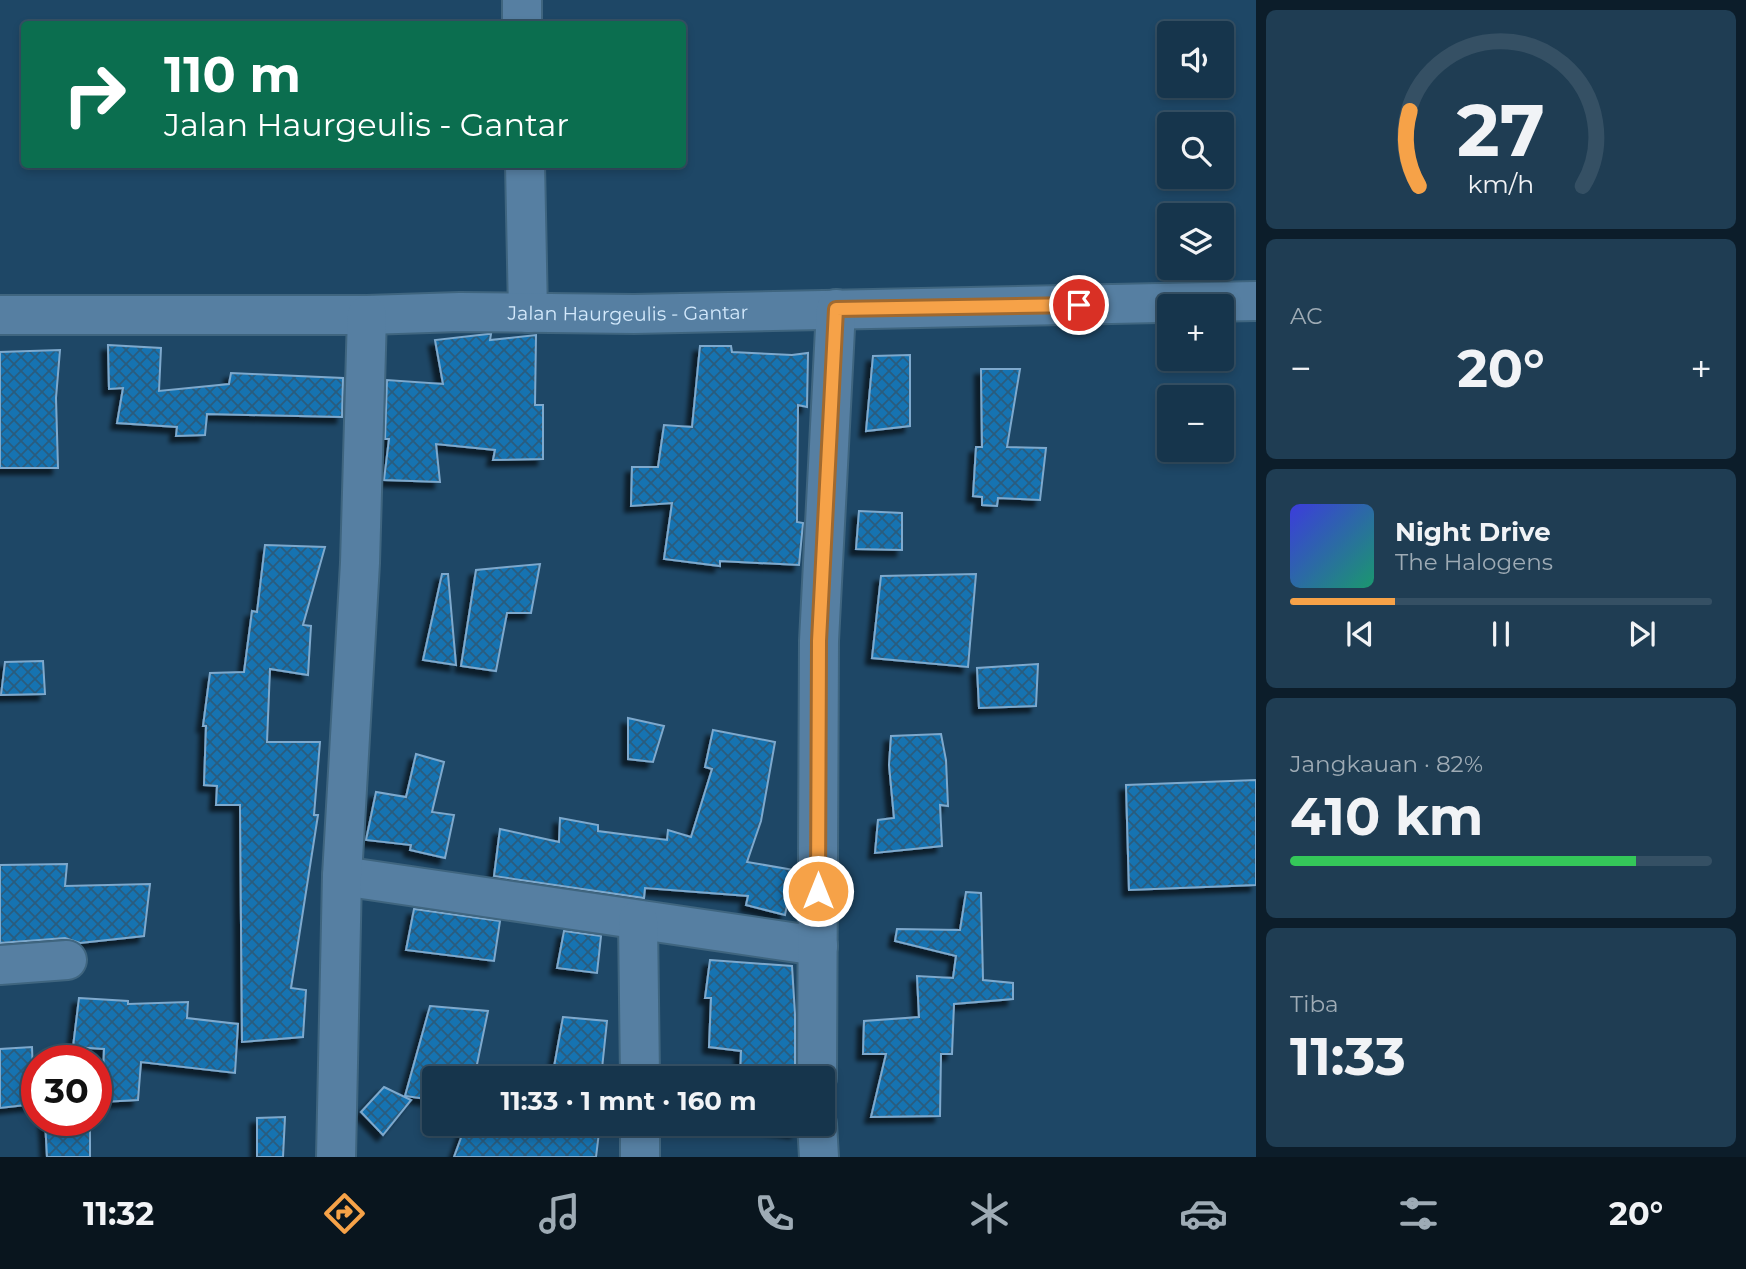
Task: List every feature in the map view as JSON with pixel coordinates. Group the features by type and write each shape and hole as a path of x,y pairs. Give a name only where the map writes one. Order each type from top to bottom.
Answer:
{"street":[{"path":"522,0 522,21"},
{"path":"525,168 528,313"},
{"name":"Jalan Haurgeulis - Gantar","path":"0,315 367,315 460,312 635,314 1256,301"},
{"path":"817,1066 819,641 836,309"},
{"path":"336,1157 342,876 360,563 367,315"},
{"path":"342,876 818,946"},
{"path":"638,920 640,1066"},
{"path":"0,965 66,960"},
{"path":"640,1136 640,1157"},
{"path":"818,1136 819,1157"}],"building":[{"path":"491,334 490,340 536,335 535,405 543,405 543,459 493,460 495,450 436,444 440,482 384,480 389,439 385,439 387,380 443,384 435,340"},
{"path":"108,345 161,348 159,391 229,384 231,373 343,378 342,417 207,414 205,435 176,436 177,427 117,423 123,388 109,389"},
{"path":"700,346 731,346 732,352 792,355 808,353 807,407 798,405 797,522 803,523 799,565 720,561 720,566 664,559 672,503 631,506 632,467 658,467 664,425 692,427"},
{"path":"60,350 56,398 58,468 0,468 0,352"},
{"path":"910,355 910,426 866,431 873,356"},
{"path":"981,369 1020,369 1007,447 1046,448 1040,500 998,498 997,506 982,505 982,497 973,496 976,447 982,447"},
{"path":"859,511 902,513 902,550 856,549"},
{"path":"265,545 325,547 303,625 311,626 308,675 270,669 267,742 320,742 314,815 318,815 291,988 306,990 303,1037 242,1042 240,805 216,805 217,786 204,785 206,726 203,726 210,673 244,672 252,611 257,612"},
{"path":"540,564 531,613 507,613 496,671 461,666 476,570"},
{"path":"442,574 448,574 456,665 423,660"},
{"path":"976,574 968,667 872,658 881,576"},
{"path":"43,661 45,694 1,695 5,662"},
{"path":"1038,664 1036,706 979,708 977,668"},
{"path":"628,718 664,726 653,762 628,759"},
{"path":"713,730 775,742 761,821 747,862 794,870 785,915 746,905 748,896 645,888 644,898 494,876 500,829 559,842 560,818 598,825 598,831 667,840 668,830 691,837 712,769 705,767"},
{"path":"941,734 946,760 948,806 940,805 942,846 875,853 878,820 894,818 889,765 891,736"},
{"path":"416,754 444,762 432,812 454,815 445,858 410,850 411,845 366,840 376,792 406,797"},
{"path":"1256,780 1256,885 1129,890 1126,785"},
{"path":"67,864 65,886 150,884 144,936 80,943 65,938 0,943 0,865"},
{"path":"966,892 981,893 983,980 1013,983 1013,999 954,1004 952,1054 941,1054 940,1116 871,1117 886,1054 863,1054 864,1021 919,1017 917,976 953,978 956,956 895,941 897,929 960,930"},
{"path":"414,909 500,921 494,961 406,950"},
{"path":"564,931 601,936 597,973 557,968"},
{"path":"710,960 792,966 795,1066 740,1066 741,1051 709,1047 711,998 705,998"},
{"path":"79,998 128,1001 128,1004 188,1002 187,1018 238,1024 235,1073 141,1062 138,1100 112,1101 112,1045 73,1045"},
{"path":"430,1006 488,1011 477,1066 422,1066 422,1098 405,1096"},
{"path":"563,1017 607,1021 602,1066 554,1066"},
{"path":"21,1048 21,1106 0,1108 0,1049"},
{"path":"384,1087 411,1100 383,1135 361,1112"},
{"path":"285,1117 283,1157 257,1157 257,1118"},
{"path":"46,1136 90,1136 90,1157 47,1157"},
{"path":"462,1136 599,1136 596,1157 454,1157"}],"route":[{"path":"818,891 819,641 836,309 1079,305"}]}
